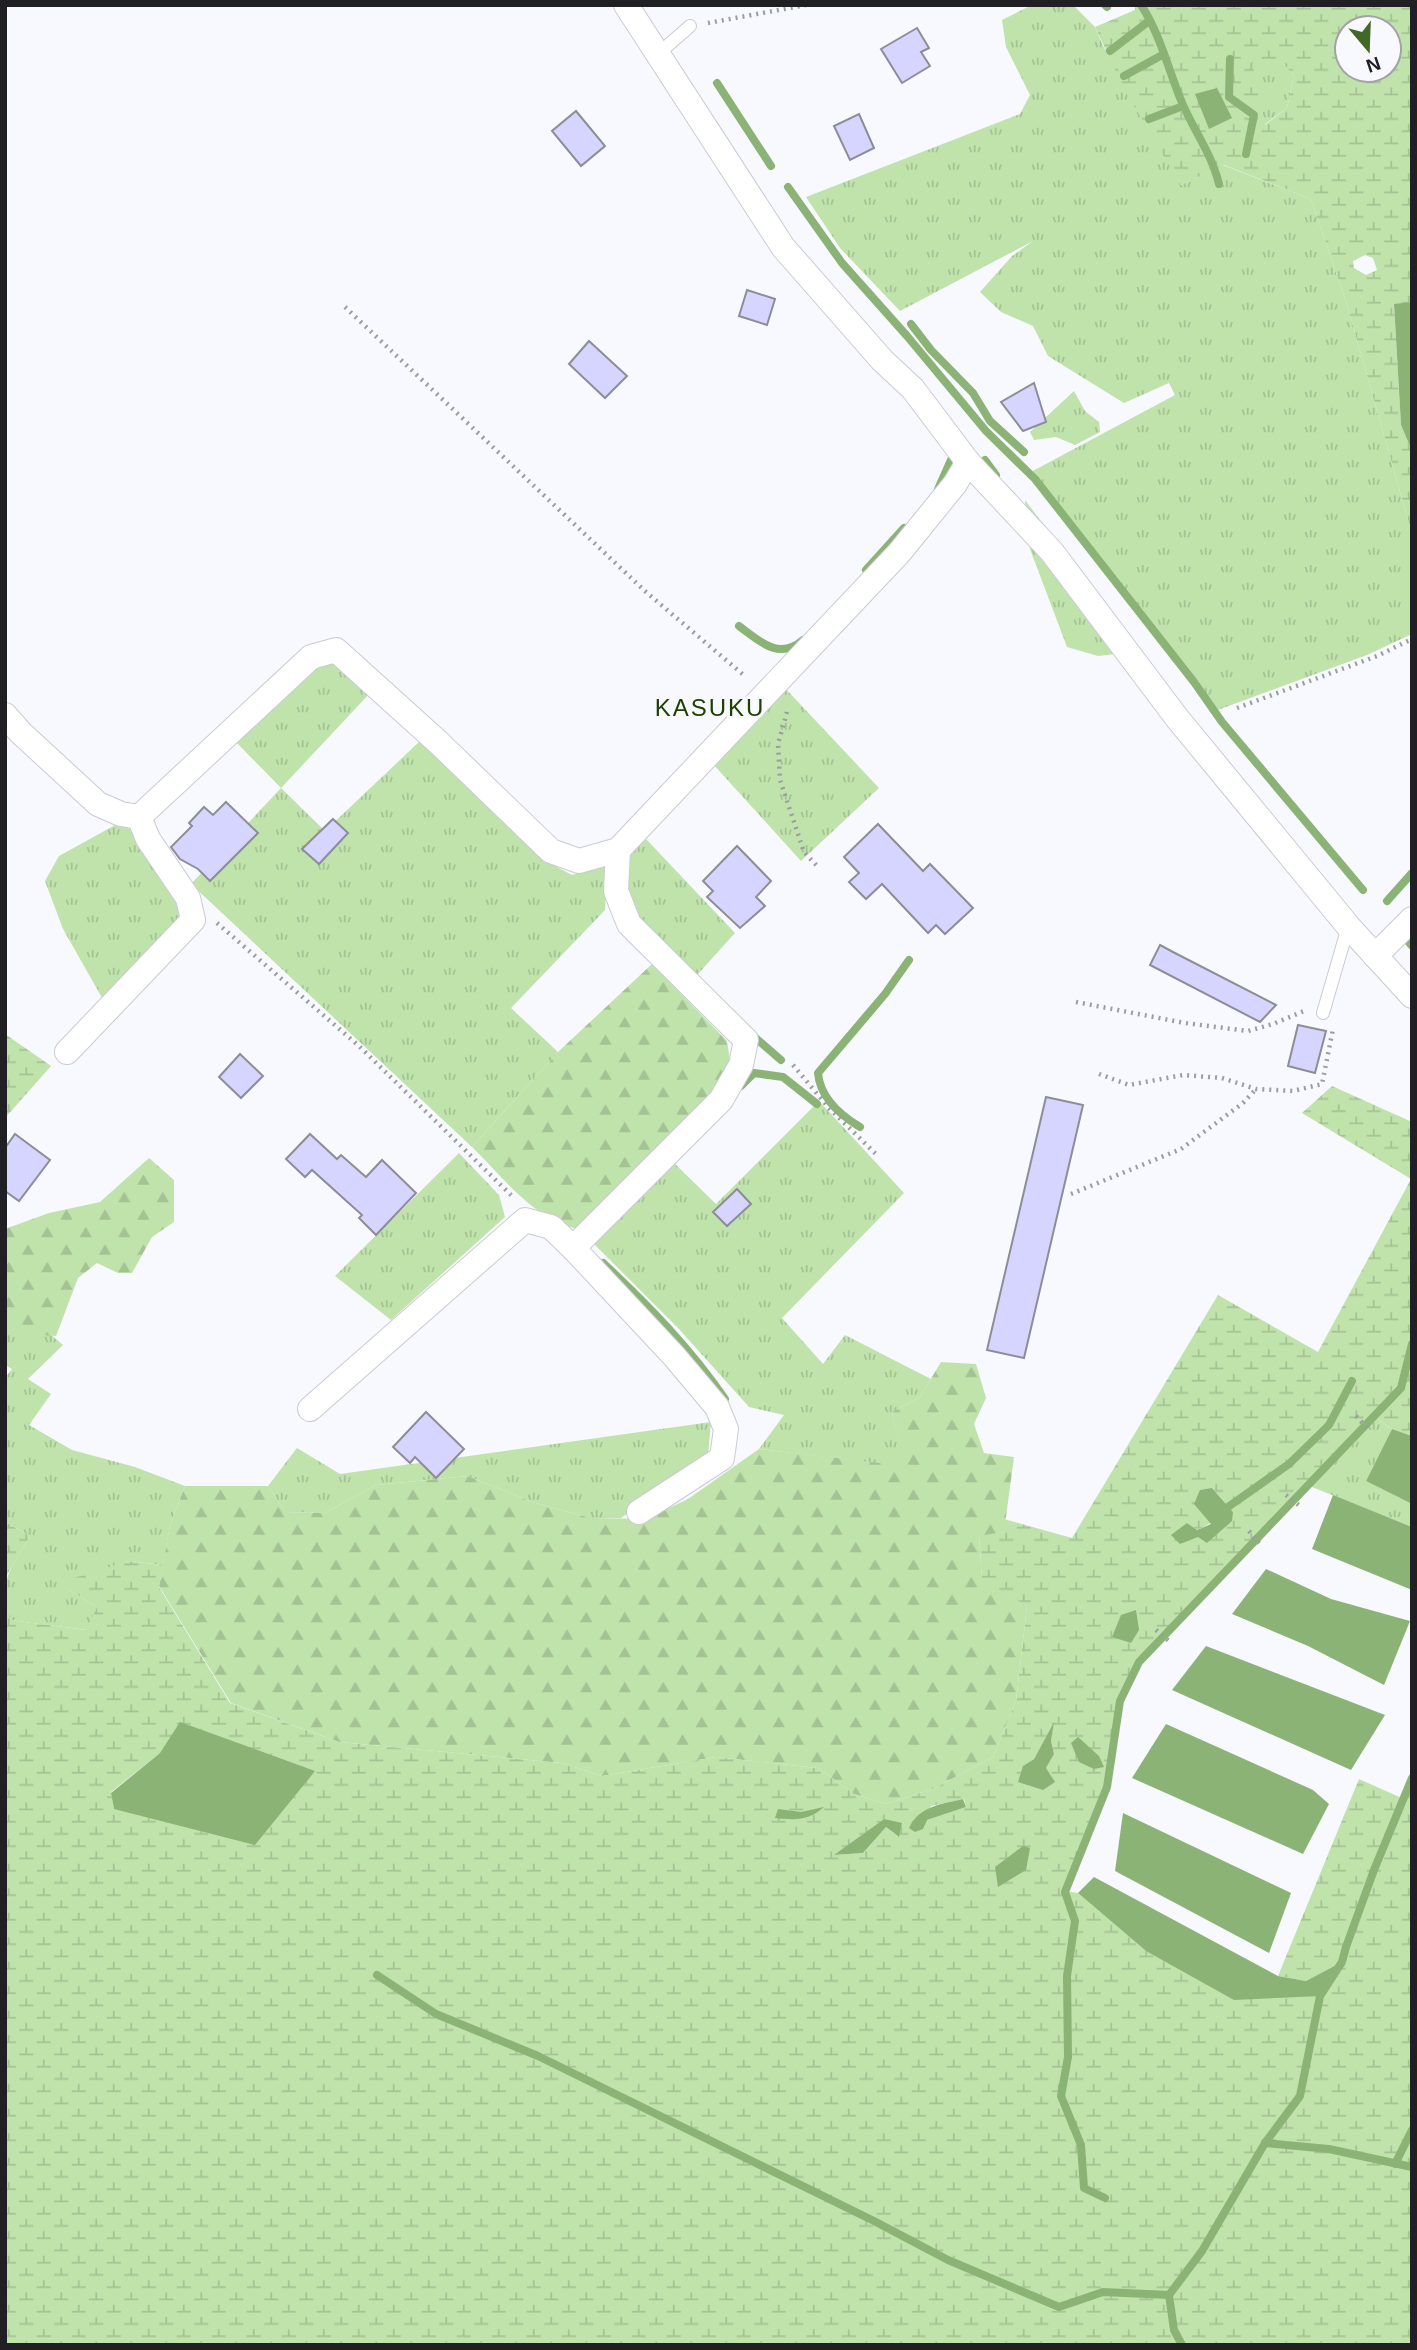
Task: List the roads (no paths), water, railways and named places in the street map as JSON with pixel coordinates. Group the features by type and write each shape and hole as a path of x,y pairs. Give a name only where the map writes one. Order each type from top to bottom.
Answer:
{"street":[{"path":"625,5 783,247 882,360 913,389 968,462 1052,552 1177,718 1349,927 1412,996"},
{"path":"139,817 311,657 336,650 439,743 551,851 579,861 618,850 899,553 955,484 968,462"},
{"path":"5,715 98,804 121,814 139,817"},
{"path":"68,1052 193,920 188,898 148,839 139,817"},
{"path":"573,1248 721,1100 741,1065 746,1040 629,924 616,891 618,850"},
{"path":"1375,956 1412,919"},
{"path":"310,1409 525,1220 551,1227 674,1356 717,1407 726,1429 722,1458 639,1512"}],"lane":[{"path":"658,54 690,26"},
{"path":"1325,1007 1349,927"}],"waterway":[{"path":"1141,5 1154,29 1183,105 1208,153 1219,184"},
{"path":"1110,51 1149,21"},
{"path":"1124,76 1164,54"},
{"path":"1230,59 1229,97 1254,115 1246,154"},
{"path":"717,83 771,166"},
{"path":"1149,119 1183,106"},
{"path":"788,187 842,263 986,431 1035,479 1194,682 1222,722 1363,890"},
{"path":"911,324 931,350 973,393 990,421 1024,452"},
{"path":"938,489 954,453"},
{"path":"985,460 996,475"},
{"path":"866,570 904,528"},
{"path":"739,626 762,643 777,649 786,649 803,640"},
{"path":"1387,901 1412,873"},
{"path":"1402,934 1412,946"},
{"path":"860,1127 832,1104 823,1090 818,1073 885,994 909,960"},
{"path":"751,1034 781,1060"},
{"path":"741,1086 754,1073 783,1077 817,1104"},
{"path":"603,1263 668,1328 698,1362 725,1399"},
{"path":"1105,2198 1084,2188 1081,2145 1061,2096 1068,2057 1067,1976 1075,1921 1065,1892 1107,1787 1120,1701 1139,1662 1401,1388 1412,1344"},
{"path":"1228,1507 1289,1464 1329,1425 1352,1381"},
{"path":"1182,2345 1174,2330 1169,2295 1202,2251 1265,2143 1300,2096 1320,1996 1342,1962 1374,1870 1412,1778"},
{"path":"377,1975 436,2014 538,2056 948,2260 1059,2307 1103,2292 1169,2295"},
{"path":"1395,2164 1412,2130"},
{"path":"1265,2143 1329,2149 1412,2167"}],"district":[{"name":"KASUKU","path":"710,707"}]}
